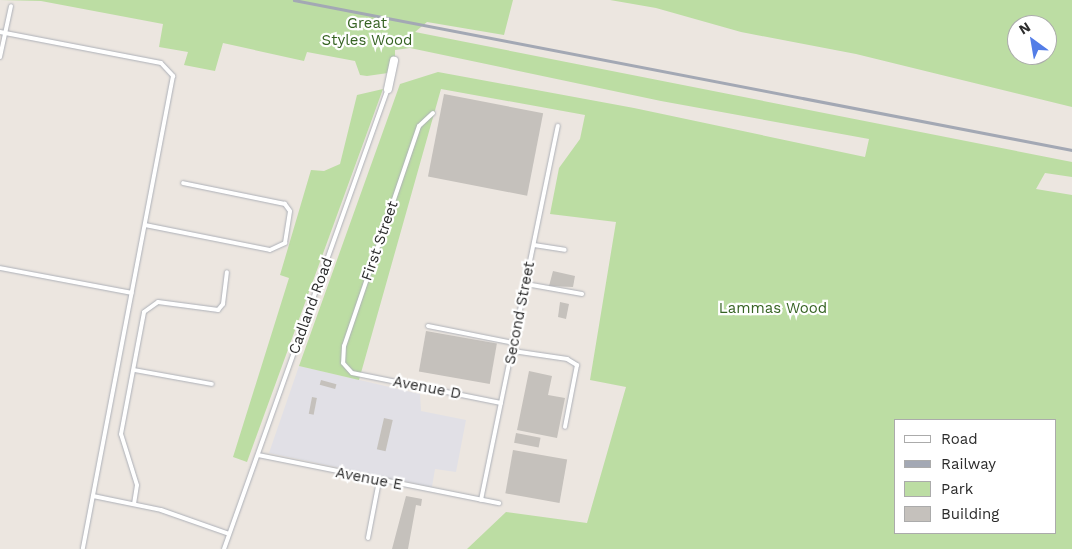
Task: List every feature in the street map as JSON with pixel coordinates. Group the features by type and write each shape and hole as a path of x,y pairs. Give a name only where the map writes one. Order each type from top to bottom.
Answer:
{"street":[{"name":"Cadland Road","path":"388,89 394,61"}],"lane":[{"path":"0,57 3,33 11,6"},
{"path":"3,33 161,63 170,69 173,80 83,549"},
{"name":"Cadland Road","path":"224,549 388,89"},
{"name":"First Street","path":"352,373 343,363 344,346 419,126 433,113"},
{"name":"Second Street","path":"481,500 558,126"},
{"path":"145,225 270,250 285,243 290,211 284,204 183,183"},
{"path":"534,245 565,250"},
{"path":"0,268 132,293"},
{"path":"134,504 136,480 122,434 148,306 158,302 214,312 223,304 227,272"},
{"path":"526,284 582,294"},
{"path":"428,326 514,343"},
{"path":"513,350 567,359 577,364 565,427"},
{"path":"134,370 212,384"},
{"name":"Avenue D","path":"352,373 502,403"},
{"name":"Avenue E","path":"258,455 379,481 499,503"},
{"path":"368,538 379,481"},
{"path":"93,496 134,504 210,525 229,534"}],"shaded area":[{"path":"299,366 420,394 421,411 466,420 456,472 435,469 432,487 269,453"}],"green space":[{"name":"Lammas Wood","path":"0,0 513,0 504,35 427,22 415,32 1072,162 1072,177 1045,173 1036,189 1072,195 1072,549 467,549 506,512 587,523 626,387 590,380 616,222 550,214 559,168 580,139 585,115 441,89 359,380 299,366 400,84 438,72 634,108 865,157 869,139 661,101 410,48 395,50 395,72 367,76 360,75 355,61 307,52 304,61 223,43 215,71 184,65 188,52 159,47 163,24 41,1"},
{"path":"610,0 1072,0 1072,107 856,54 741,32 656,8"},
{"path":"383,89 247,462 233,457 289,278 280,275 311,170 324,171 340,164 357,95"}],"building":[{"path":"444,94 543,113 527,196 428,176"},
{"path":"553,271 575,276 573,287 549,286"},
{"path":"560,302 569,304 566,319 558,317"},
{"path":"426,331 497,344 490,384 419,371"},
{"path":"529,371 552,376 548,395 565,398 557,438 517,430"},
{"path":"321,380 336,384 335,389 320,385"},
{"path":"312,397 317,398 314,415 309,414"},
{"path":"384,418 393,420 386,451 377,449"},
{"path":"516,433 541,438 539,448 514,443"},
{"path":"513,450 567,460 560,503 505,493"},
{"path":"406,496 422,499 421,506 416,505 408,549 392,549"}],"railway":[{"path":"294,0 1072,150"}],"park label":[{"name":"Great Styles Wood","path":"367,32"}]}
